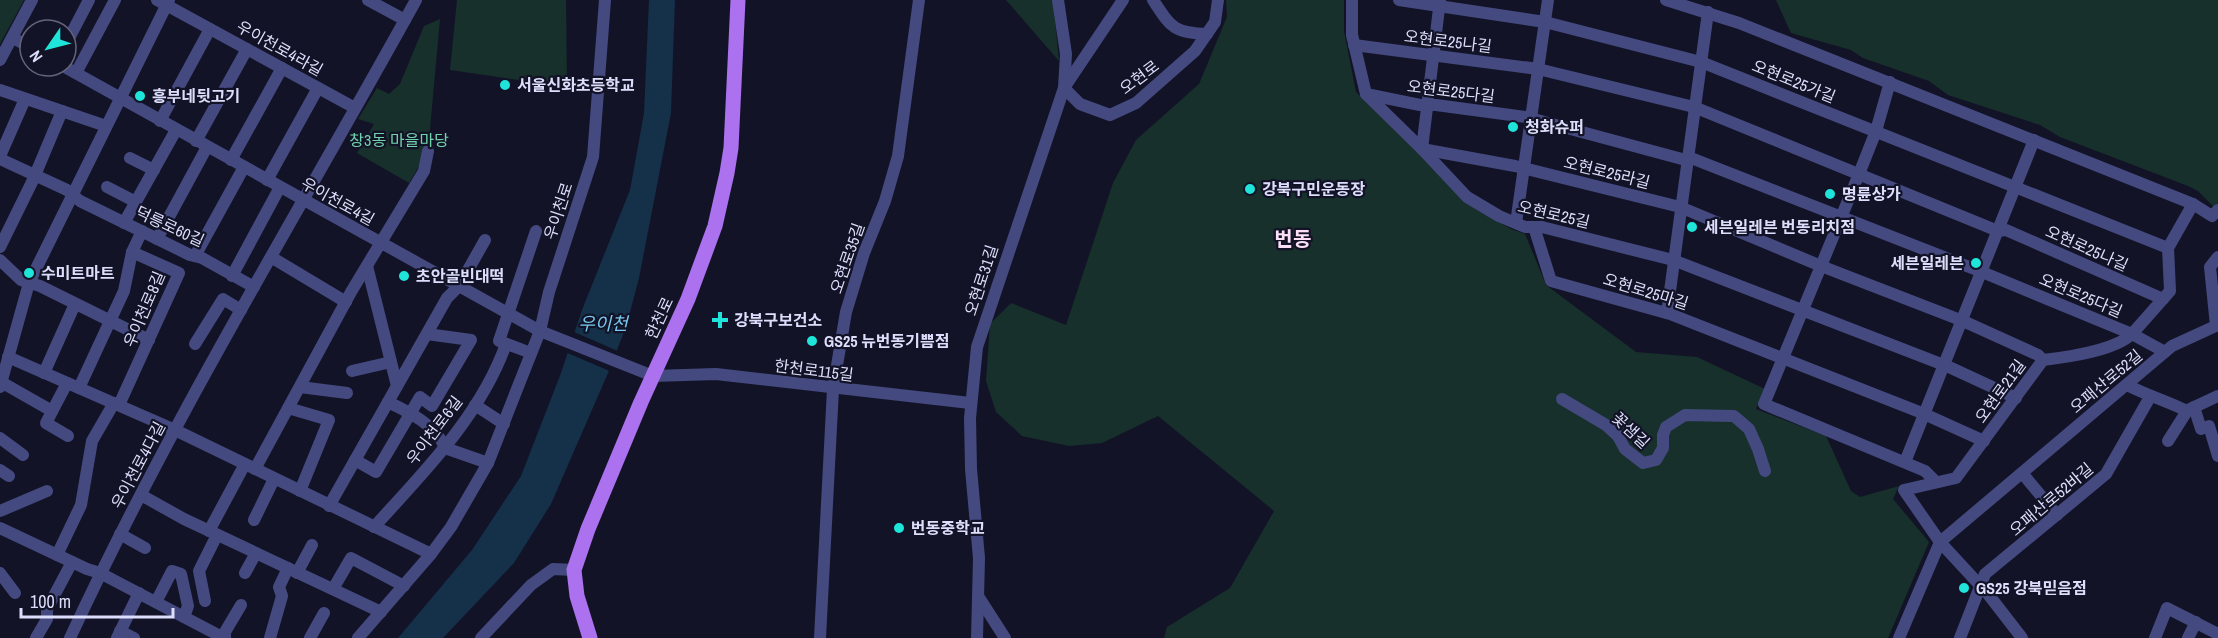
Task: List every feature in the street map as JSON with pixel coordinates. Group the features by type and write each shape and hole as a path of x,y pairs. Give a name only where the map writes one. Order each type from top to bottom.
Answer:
{"main road":[{"name":"한천로","path":"590,638 577,596 574,570 588,529 707,250 725,185 731,138 738,0"}],"street":[{"path":"0,60 14,38 32,0"},
{"path":"78,21 89,0"},
{"path":"78,70 115,0"},
{"path":"368,0 405,20"},
{"path":"303,200 416,0"},
{"name":"우이천로","path":"358,638 431,554 451,527 488,463 504,424 540,331 549,292 593,157 605,0"},
{"name":"오현로35길","path":"820,638 833,389 846,312 864,253 885,201 898,156 919,0"},
{"path":"1058,0 1066,54 1065,88"},
{"name":"오현로31길","path":"977,638 979,558 971,469 970,403 980,335 1065,88 1123,0"},
{"path":"1153,0 1169,24 1185,34 1207,34"},
{"name":"오현로","path":"1065,88 1080,104 1110,115 1136,103 1195,51 1215,22 1218,0"},
{"path":"1352,0 1354,45 1366,94 1422,149"},
{"name":"오현로25가길","path":"1399,0 1440,3 1545,22 1701,62 2168,248"},
{"path":"1516,223 1548,0"},
{"path":"1666,0 1708,12 1890,82 2215,213"},
{"path":"52,411 1,385 8,357 29,283 120,98 164,2"},
{"name":"우이천로4라길","path":"164,2 355,108"},
{"path":"1422,149 1440,3"},
{"path":"1666,313 1708,12"},
{"path":"160,121 210,29"},
{"path":"14,38 18,40"},
{"name":"오현로25나길","path":"1354,45 1538,69 1694,107 1998,231 2006,230 2163,299"},
{"path":"157,239 247,49"},
{"path":"231,160 282,68"},
{"path":"78,75 120,98"},
{"path":"1890,82 1876,131 1764,404 1925,471 1936,482"},
{"path":"267,180 318,88"},
{"path":"0,90 106,126"},
{"name":"오현로25다길","path":"1366,94 1427,105 1532,118 1692,159 1982,272 2132,334 2165,352"},
{"name":"우이천로4길","path":"120,98 540,331 653,376"},
{"name":"덕릉로60길","path":"25,99 0,158 67,190 80,201 195,256 254,288"},
{"path":"0,247 62,111"},
{"path":"124,223 176,130"},
{"path":"1905,462 2034,140"},
{"name":"오현로25라길","path":"1422,149 1525,169 1680,207 1821,266 1963,321 2038,355 2043,360"},
{"name":"오현로25길","path":"1422,149 1467,197 1499,216 1516,223 1542,227 1673,260 1944,366 2016,398"},
{"name":"우이천로4길","path":"380,243 424,171 428,151"},
{"path":"130,158 154,170"},
{"path":"195,256 244,167"},
{"path":"107,187 136,202"},
{"name":"우이천로4길","path":"232,276 280,187"},
{"name":"우이천로4다길","path":"70,638 100,573 175,430 303,200"},
{"path":"2168,248 2193,204"},
{"name":"오현로25마길","path":"1534,227 1551,281 1666,313 1925,414 1984,441"},
{"name":"우이천로8길","path":"79,388 124,291 132,252 142,231"},
{"path":"531,353 502,342 508,313 536,231"},
{"path":"329,506 447,298 459,286 485,240"},
{"path":"205,601 199,571 213,533 250,467 288,408 380,243"},
{"name":"오현로21길","path":"1940,542 1904,490 1956,478 2043,360 2106,347 2127,339 2170,291 2168,248"},
{"name":"우이천로8길","path":"57,555 81,505 92,441 116,404 149,340 179,273 132,252"},
{"path":"271,257 346,302"},
{"path":"2217,325 2210,267 2218,257"},
{"path":"0,260 21,280 40,286 149,340"},
{"path":"367,266 397,386"},
{"path":"195,344 223,299 241,310"},
{"path":"44,373 75,304"},
{"name":"오패산로52길","path":"1940,542 2172,346 2217,325"},
{"path":"355,460 376,472 420,398 432,406 471,340 427,334"},
{"name":"우이천로6길","path":"374,527 445,448 475,405 497,370 502,342"},
{"path":"8,357 175,430 431,554"},
{"path":"352,371 391,362"},
{"name":"한천로115길","path":"653,376 716,374 970,403"},
{"path":"67,383 46,423 68,436"},
{"path":"2127,385 2150,397 2190,409 2201,429 2209,426 2218,456"},
{"path":"300,387 347,393"},
{"path":"2168,441 2190,409 2218,396"},
{"name":"오패산로52바길","path":"1979,585 1984,574 2106,474 2150,397"},
{"name":"꽃샘길","path":"1562,399 1606,425 1618,436 1625,449 1643,463 1656,460 1663,448 1662,435 1666,427 1685,415 1734,416 1749,429 1765,471"},
{"path":"388,402 411,413 441,439 445,448 488,463"},
{"path":"475,405 504,424"},
{"path":"288,408 329,420 300,491"},
{"path":"0,438 23,455"},
{"path":"2022,473 2057,515"},
{"path":"254,520 274,479"},
{"path":"0,511 47,491"},
{"path":"141,495 213,533 381,612"},
{"path":"0,528 100,573 225,638 225,632 241,605"},
{"path":"120,534 145,548"},
{"path":"1899,638 1940,542 2021,637"},
{"path":"270,638 282,596 279,587 312,545"},
{"path":"245,573 256,553"},
{"path":"333,590 351,558 404,586"},
{"path":"36,638 47,619 47,609 72,562"},
{"path":"481,638 531,585 553,569 574,570"},
{"path":"156,602 172,571 181,574 188,606 184,617"},
{"path":"0,573 15,593"},
{"path":"1960,638 1979,593 1979,585"},
{"path":"134,638 119,634 139,593"},
{"path":"978,595 1005,638"},
{"path":"2155,638 2167,608 2218,634"},
{"path":"310,638 324,613"},
{"path":"2188,638 2196,622"},
{"path":"195,638 201,626"}],"green space":[{"path":"0,0 24,0 0,44"},
{"path":"457,0 566,0 567,87 450,70"},
{"path":"1006,0 1053,0 1059,61"},
{"path":"1226,0 1344,0 1344,31 1356,92 1407,140 1464,202 1511,229 1525,234 1546,285 1636,352 1697,357 1765,389 1756,409 1826,436 1851,491 1860,497 1899,486 1893,499 1929,542 1888,638 1164,638 1167,627 1230,588 1274,511 1158,416 1102,443 1069,446 1022,436 996,412 986,381 990,324 1011,303 1066,325 1113,183 1136,140 1199,84 1227,17"},
{"path":"1776,0 2218,0 2218,207 2215,208 2198,191 2188,186 2060,137 2040,125 1948,95 1929,81 1863,58 1851,50 1791,33"},
{"name":"창3동 마을마당","path":"440,19 428,151 409,183 357,153 374,124 358,119 377,88 389,94 400,84 424,26"}],"water":[{"name":"우이천","path":"649,0 675,0 671,113 639,278 626,327 608,373 551,504 514,563 443,638 398,638 472,550 521,476 561,373 582,310 630,190 644,113"}],"pier":[{"path":"572,331 620,352 612,372 565,352"}],"place":[{"name":"서울신화초등학교","path":"505,85"},
{"name":"흥부네뒷고기","path":"140,96"},
{"name":"청화슈퍼","path":"1513,127"},
{"name":"강북구민운동장","path":"1250,189"},
{"name":"명륜상가","path":"1830,194"},
{"name":"세븐일레븐 번동리치점","path":"1692,227"},
{"name":"세븐일레븐","path":"1976,263"},
{"name":"수미트마트","path":"29,273"},
{"name":"초안골빈대떡","path":"404,276"},
{"name":"강북구보건소","path":"720,320"},
{"name":"GS25 뉴번동기쁨점","path":"812,341"},
{"name":"번동중학교","path":"899,528"},
{"name":"GS25 강북믿음점","path":"1964,588"}],"district":[{"name":"번동","path":"1293,238"}]}
